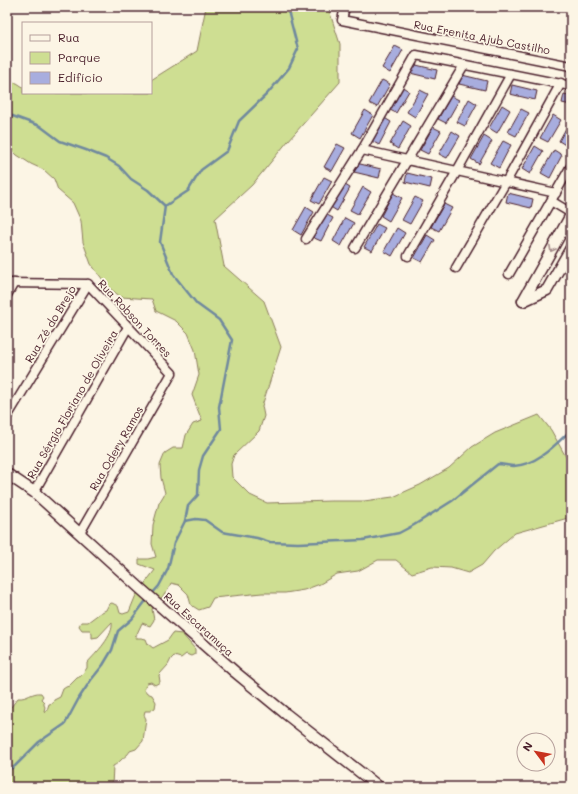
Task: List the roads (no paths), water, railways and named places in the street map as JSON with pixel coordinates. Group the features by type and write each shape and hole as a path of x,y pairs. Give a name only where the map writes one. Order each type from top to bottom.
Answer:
{"street":[{"name":"Rua Erenita Ajub Castilho","path":"345,7 342,20 571,66"},
{"path":"306,238 362,150 416,55 571,86"},
{"path":"355,248 464,64"},
{"path":"408,256 511,74"},
{"path":"456,268 561,83"},
{"path":"362,150 556,193"},
{"path":"509,274 571,166"},
{"path":"551,201 571,214 523,301 547,290 571,248"},
{"path":"7,295 10,283"},
{"name":"Rua Robson Torres","path":"10,283 88,284 172,373"},
{"name":"Rua Zé do Brejo","path":"7,417 88,284"},
{"name":"Rua Sérgio Floriano de Oliveira","path":"34,492 128,327"},
{"name":"Rua Odery Ramos","path":"80,533 172,373"},
{"name":"Rua Escaramuça","path":"7,474 34,492 235,672 379,787"}],"waterway":[{"path":"165,206 188,191 201,170 227,151 239,121 267,94 289,68 298,49 287,7"},
{"path":"7,114 40,126 60,141 106,158 119,166 131,179 148,190 165,206"},
{"path":"151,595 159,586 168,569 174,543 185,521 188,506 198,495 199,470 203,456 221,429 219,407 232,340 219,320 197,304 173,274 160,242 165,206"},
{"path":"185,521 196,519 205,520 222,532 257,538 270,542 298,543 363,540 399,533 452,501 498,464 514,466 530,462 545,453 571,430"},
{"path":"7,771 15,766 39,742 65,724 79,698 112,650 118,631 132,619 148,598"}]}
